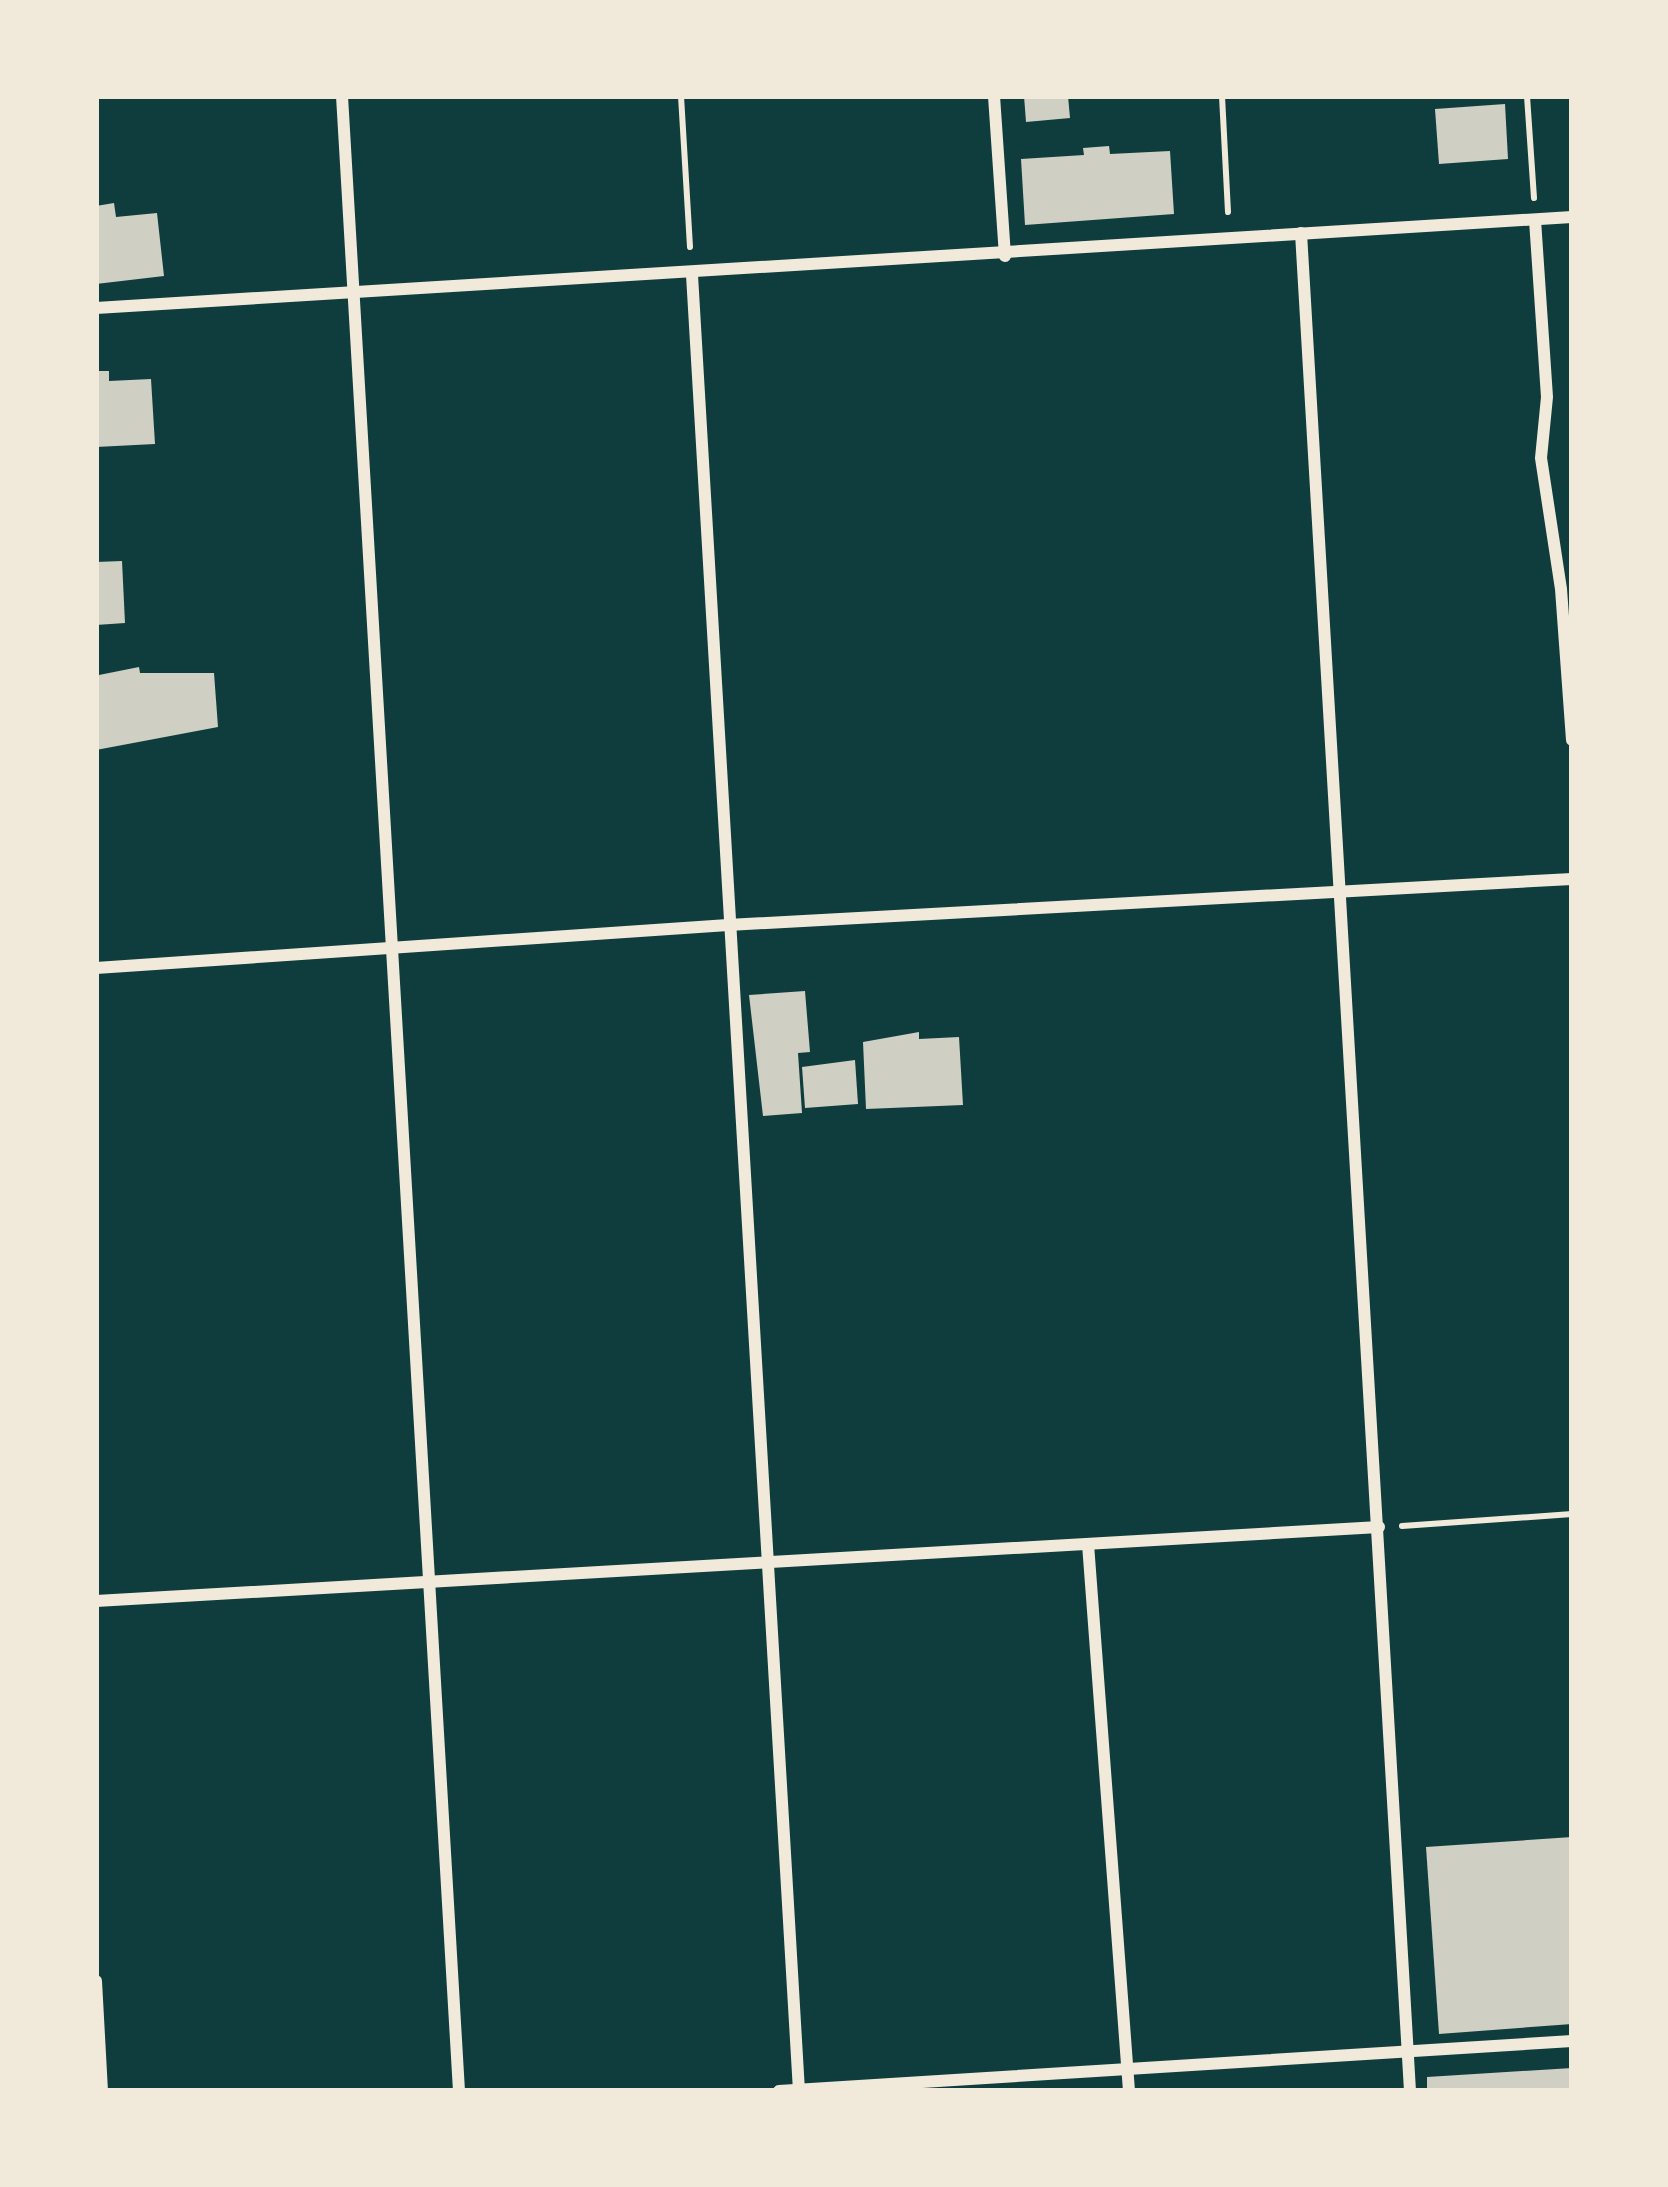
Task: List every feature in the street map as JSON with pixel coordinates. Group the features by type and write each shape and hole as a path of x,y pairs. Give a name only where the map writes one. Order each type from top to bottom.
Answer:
{"street":[{"path":"342,96 459,2091"},
{"path":"994,96 1006,256"},
{"path":"96,308 1006,256 1572,217"},
{"path":"1535,220 1547,397 1541,458 1567,589 1572,740"},
{"path":"1301,233 1410,2091"},
{"path":"692,275 799,2090"},
{"path":"96,968 728,926 1572,879"},
{"path":"96,1601 1379,1527"},
{"path":"1088,1544 1129,2091"},
{"path":"96,1981 102,2091"},
{"path":"779,2091 1572,2041"}],"path":[{"path":"681,96 692,275"},
{"path":"1222,96 1230,238"},
{"path":"1528,96 1535,220"},
{"path":"1379,1527 1572,1514"}],"building":[{"path":"1024,96 1068,96 1070,118 1026,122"},
{"path":"1505,104 1508,159 1439,164 1435,109"},
{"path":"1109,146 1110,154 1170,151 1174,214 1025,225 1021,159 1084,155 1083,148"},
{"path":"114,203 116,217 157,213 164,276 96,284 96,206"},
{"path":"96,371 109,371 109,381 151,379 155,444 96,447"},
{"path":"122,561 125,623 96,625 96,562"},
{"path":"139,667 140,673 214,673 218,727 96,750 99,675"},
{"path":"805,991 810,1052 798,1053 802,1113 763,1116 749,995"},
{"path":"919,1032 919,1039 959,1037 963,1105 866,1109 863,1042"},
{"path":"855,1060 858,1104 805,1108 802,1067"},
{"path":"1572,1837 1572,2024 1439,2034 1426,1847"},
{"path":"1572,2068 1572,2091 1427,2091 1427,2077"}]}
